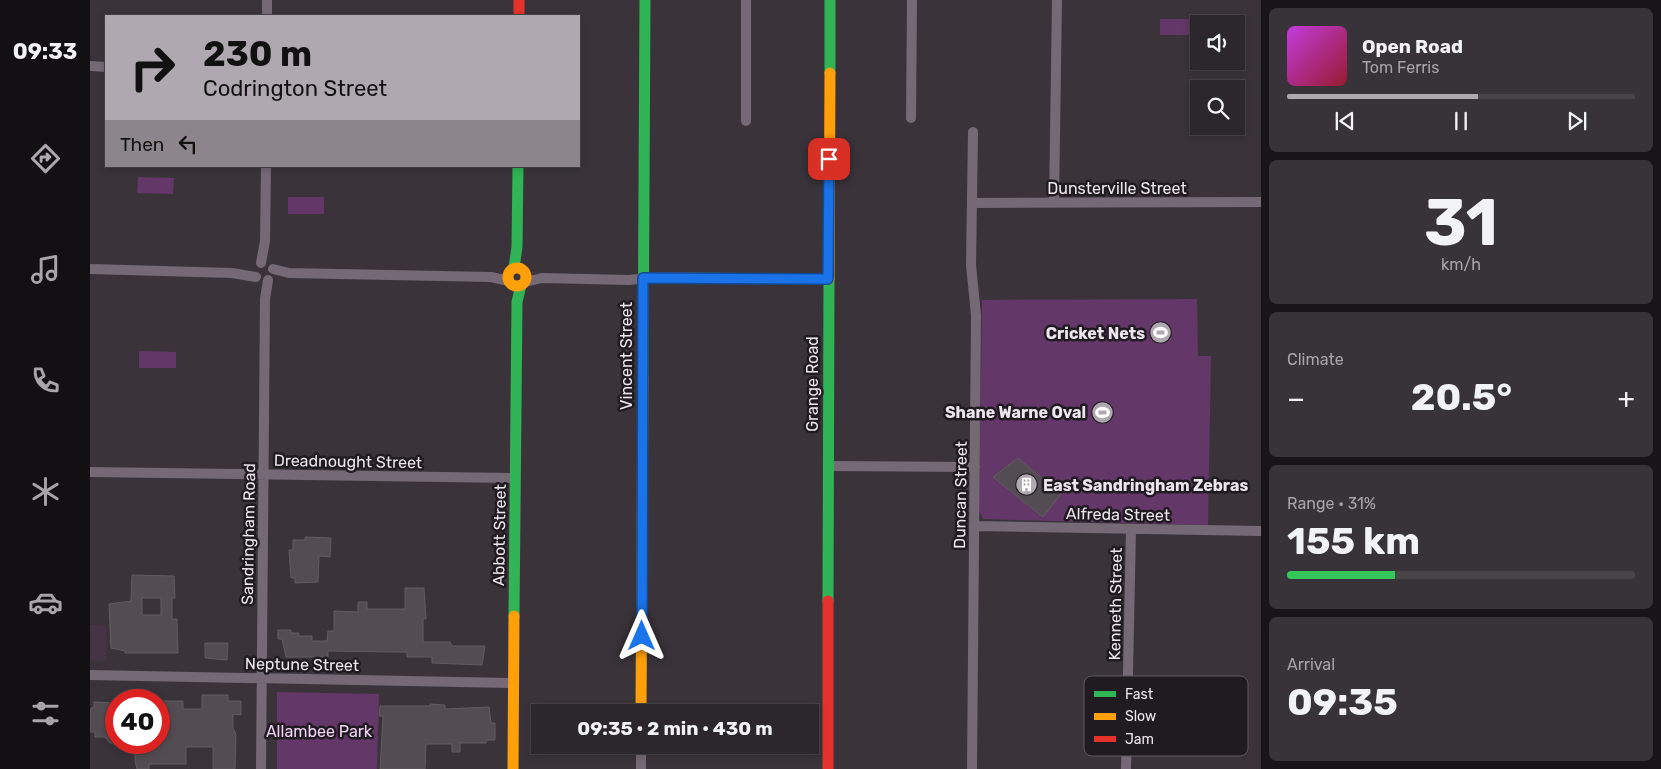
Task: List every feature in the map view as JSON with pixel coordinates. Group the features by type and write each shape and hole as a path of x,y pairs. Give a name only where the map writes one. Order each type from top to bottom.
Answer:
{"street":[{"path":"267,0 267,15"},
{"path":"519,0 519,15"},
{"name":"Vincent Street","path":"641,704 645,0"},
{"path":"746,0 746,121"},
{"name":"Grange Road","path":"828,769 830,0"},
{"path":"911,118 912,0"},
{"path":"1054,203 1057,0"},
{"path":"90,66 105,66"},
{"name":"Duncan Street","path":"972,769 976,315 971,264 973,132"},
{"name":"Sandringham Road","path":"261,769 266,167"},
{"name":"Abbott Street","path":"513,769 518,167"},
{"name":"Dunsterville Street","path":"972,203 1261,202"},
{"path":"90,269 542,278 828,279"},
{"path":"828,466 975,467"},
{"name":"Dreadnought Street","path":"90,472 515,478"},
{"name":"Alfreda Street","path":"974,526 1261,531"},
{"name":"Kenneth Street","path":"1128,676 1131,529"},
{"name":"Neptune Street","path":"90,675 514,683"},
{"path":"641,754 641,769"},
{"name":"Kenneth Street","path":"1126,756 1126,769"}],"shaded area":[{"path":"90,625 106,625 106,661 90,660"}],"green space":[{"path":"1160,19 1190,19 1190,35 1160,35"},
{"path":"138,177 174,178 173,194 137,193"},
{"path":"288,197 324,197 324,214 288,214"},
{"path":"1197,299 1198,356 1211,356 1208,525 983,519 979,510 982,300"},
{"path":"139,351 176,352 176,368 139,368"},
{"name":"Allambee Park","path":"277,692 379,694 377,769 277,769"}],"building":[{"name":"East Sandringham Zebras","path":"1018,458 1061,494 1043,517 993,477"},
{"path":"305,537 331,538 330,557 319,556 318,582 295,583 295,578 291,578 289,550 293,550 293,540 305,540"},
{"path":"132,575 174,576 175,598 172,598 172,619 177,619 178,653 125,653 125,651 111,648 109,604 131,601","holes":["142,598 161,598 161,615 142,615"]},
{"path":"405,588 424,588 426,619 423,619 423,642 450,642 452,646 485,646 482,665 432,663 432,657 407,657 407,652 328,651 328,657 286,657 282,639 278,639 278,630 291,630 291,633 299,633 299,636 312,636 312,641 327,641 328,631 334,631 334,611 358,612 358,602 367,602 367,609 405,609"},
{"path":"205,643 228,643 227,660 205,658"},
{"path":"202,695 228,695 228,701 241,701 241,715 233,714 233,728 236,734 235,769 213,769 213,747 186,747 186,764 149,764 149,769 137,769 135,754 170,754 170,701 183,701 183,709 202,709"},
{"path":"94,702 105,703 105,737 95,737 95,732 90,732 90,712 91,708 94,708"},
{"path":"430,704 445,705 445,709 489,707 491,723 495,723 495,740 487,740 486,743 460,743 460,752 452,752 452,744 426,744 425,769 380,769 383,716 379,716 380,706 430,706"}],"traffic: fast":[{"path":"643,377 645,0"},
{"path":"830,0 830,73"},
{"path":"514,268 517,247 518,167"},
{"path":"828,601 829,279"},
{"path":"514,616 517,302 521,285"}],"traffic: slow":[{"path":"829,279 830,73"},
{"path":"513,268 521,268 526,273 526,277 524,284 513,286 508,281 508,273 513,268"},
{"path":"641,704 643,377"},
{"path":"513,769 514,616"}],"traffic: jam":[{"path":"519,0 519,15"},
{"path":"828,601 828,769"}],"place":[{"name":"Cricket Nets","path":"1161,333"},
{"name":"Shane Warne Oval","path":"1102,412"},
{"name":"East Sandringham Zebras","path":"1027,485"}],"route":[{"path":"642,636 643,278 828,279 829,159"}]}
